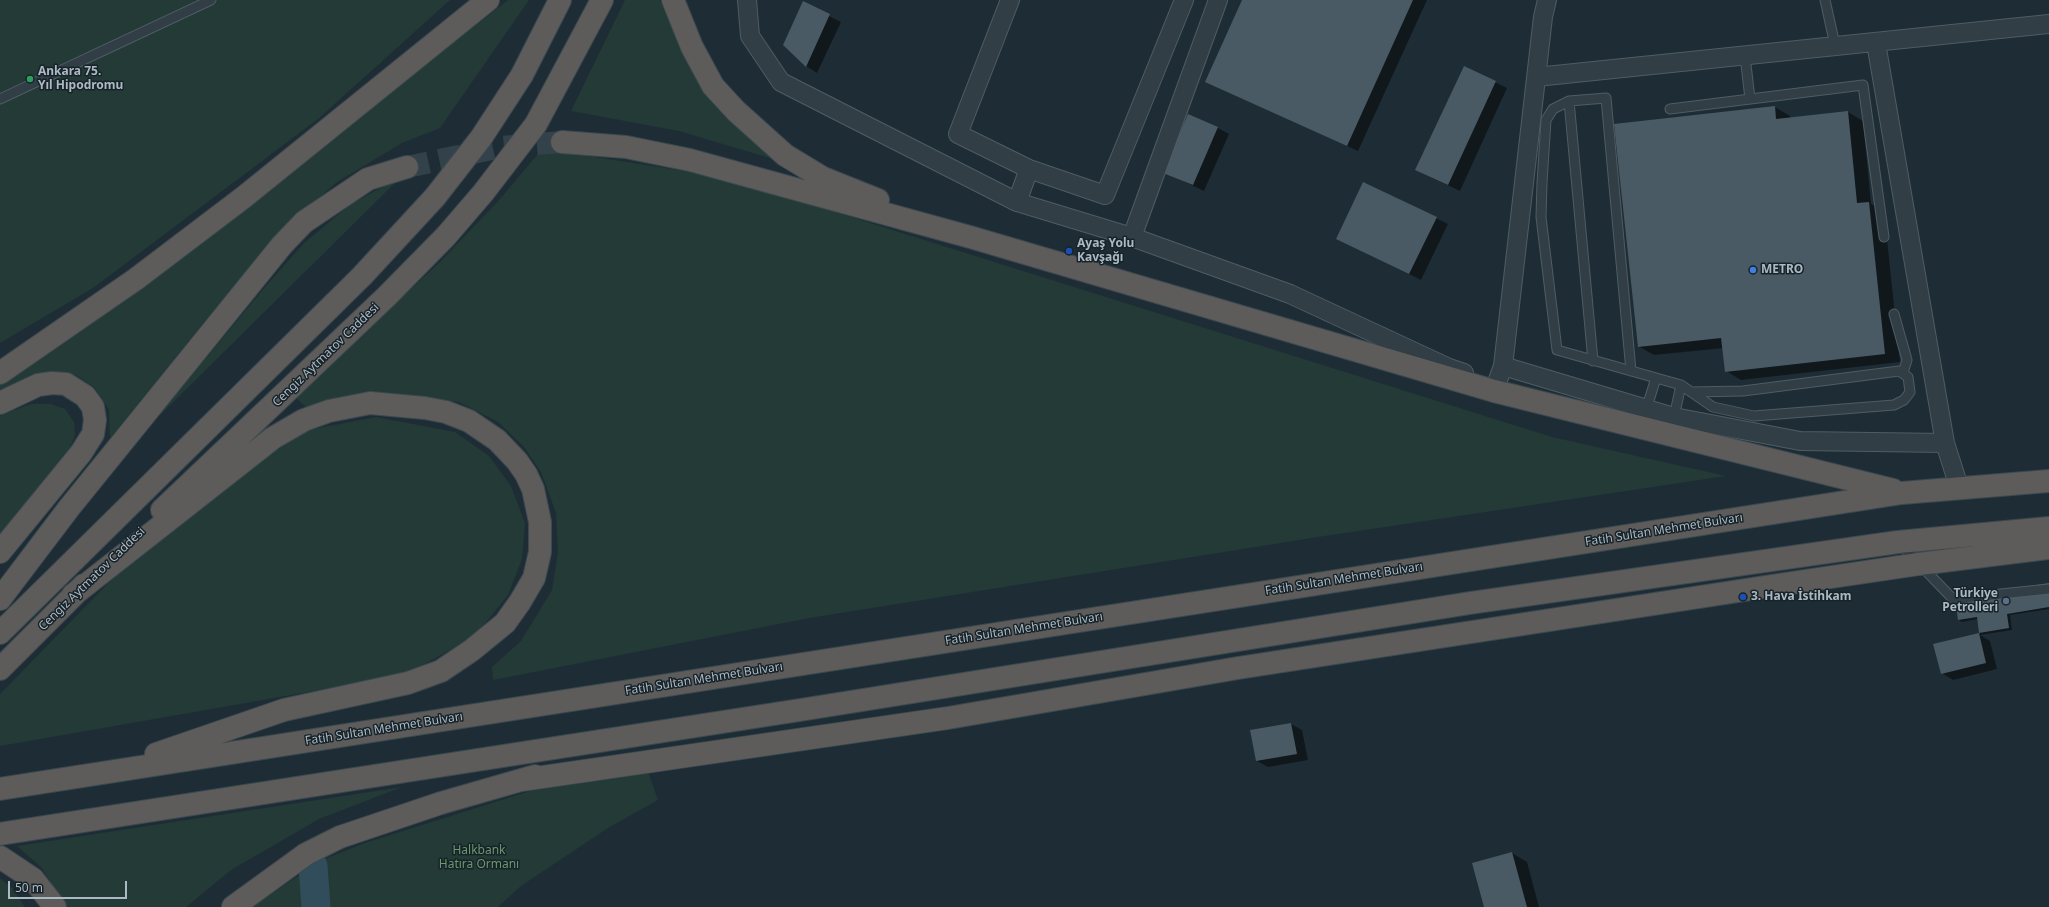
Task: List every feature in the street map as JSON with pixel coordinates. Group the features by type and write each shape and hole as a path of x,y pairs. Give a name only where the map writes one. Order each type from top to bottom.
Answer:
{"highway":[{"path":"0,373 136,279 238,202 488,0"},
{"path":"0,633 362,276 435,197 481,138 522,75 560,0"},
{"name":"Cengiz Aytmatov Caddesi","path":"0,669 73,595 387,296 446,236 515,154 536,124 602,0"},
{"path":"673,0 692,47 714,86 736,111 785,155 823,178 970,238"},
{"path":"562,142 626,147 690,160 1495,387 1902,493"},
{"path":"0,599 84,490 282,245 304,222 368,179 407,167"},
{"path":"0,404 38,385 52,383 66,384 85,396 93,407 95,420 92,434 82,453 0,552"},
{"path":"73,595 273,438 304,420 329,411 370,403 425,408 446,412 469,421 507,450 526,474 533,489 540,522 540,552 534,578 520,602 505,623 441,671 408,683 284,710 104,773"},
{"name":"Fatih Sultan Mehmet Bulvarı","path":"0,789 1902,493 1959,487 2049,481"},
{"path":"0,834 800,710 1470,603 1898,542 2049,528"},
{"path":"522,780 948,718 1238,668 1919,564 2049,548"},
{"path":"233,907 306,854 340,837 441,803 586,760 716,738 800,710"},
{"path":"0,856 33,879 55,907"}],"street":[{"path":"747,0 750,36 781,82 1017,202 1132,237 1290,294 1449,368 1495,387 1504,366 1542,17 1547,0"},
{"path":"1010,0 958,134 1029,169 1105,195 1184,0"},
{"path":"1132,237 1218,0"},
{"path":"1536,77 2049,24"},
{"path":"1876,43 1945,443 1959,487"},
{"path":"1017,202 1029,169"},
{"path":"1504,366 1646,410 1674,417 1800,441 1945,443"}],"lane":[{"path":"0,99 210,0"},
{"path":"1825,0 1835,46"},
{"path":"1745,56 1750,99"},
{"path":"1670,108 1863,85 1884,237"},
{"path":"1631,371 1606,98 1569,101 1553,109 1546,120 1541,217 1557,350 1681,386 1713,407 1734,413 1754,416 1791,415 1900,403 1910,392 1908,377 1903,373 1895,372 1743,391 1691,392"},
{"path":"1569,101 1593,361"},
{"path":"1894,314 1906,360 1903,373"},
{"path":"1646,410 1656,378"},
{"path":"1674,417 1681,386"},
{"path":"1898,542 1953,599 2049,589"}],"green space":[{"path":"0,0 450,0 318,119 93,288 0,343"},
{"path":"508,0 529,0 440,128 402,143 337,182 282,230 204,322 110,438 109,410 94,387 76,375 64,373 0,393 0,382 184,255"},
{"path":"625,0 660,0 677,39 744,133 773,159 679,131 571,111"},
{"path":"542,149 711,175 816,206 1552,437 1726,476 1318,537 809,618 493,680 492,667 521,641 552,590 558,552 556,513 541,472 524,447 498,422 459,402 380,392 306,407 295,397 439,263 501,198"},
{"path":"400,178 152,423 265,287 304,243 352,203"},
{"path":"31,404 51,404 65,409 74,422 75,435 68,453 0,539 0,415"},
{"path":"376,417 455,432 489,456 511,486 525,523 522,559 508,595 475,636 421,666 383,679 0,746 0,694 126,565 228,482 308,430"},
{"name":"Halkbank Hatıra Ormanı","path":"647,769 658,800 608,828 521,886 498,907 252,907 322,860 365,843 530,791"},
{"path":"402,787 319,819 231,870 186,907 66,907 41,867 17,846"},
{"path":"0,878 12,888 25,907 0,907"}],"building":[{"path":"1242,0 1413,0 1347,146 1205,82"},
{"path":"803,1 830,14 806,67 783,45"},
{"path":"1464,66 1496,81 1448,185 1415,170"},
{"name":"METRO","path":"1775,106 1776,119 1848,111 1857,203 1869,202 1885,354 1725,372 1721,338 1638,347 1614,124"},
{"path":"1188,114 1218,127 1193,185 1163,173"},
{"path":"1363,182 1437,217 1409,274 1336,239"},
{"path":"2049,583 2049,607 2007,614 2009,628 1979,633 1977,617 1958,620 1955,598"},
{"path":"1979,633 1986,663 1941,674 1933,644"},
{"path":"1291,723 1297,754 1256,761 1250,730"},
{"path":"1512,852 1527,907 1484,907 1472,863"}],"waterway":[{"path":"313,866 316,907"}],"tunnel":[{"path":"407,167 501,147 562,142"}],"place":[{"name":"Ankara 75. Yıl Hipodromu","path":"30,79"},
{"name":"Ayaş Yolu Kavşağı","path":"1069,251"},
{"name":"METRO","path":"1753,270"},
{"name":"3. Hava İstihkam","path":"1743,597"},
{"name":"Türkiye Petrolleri","path":"2006,601"}]}
